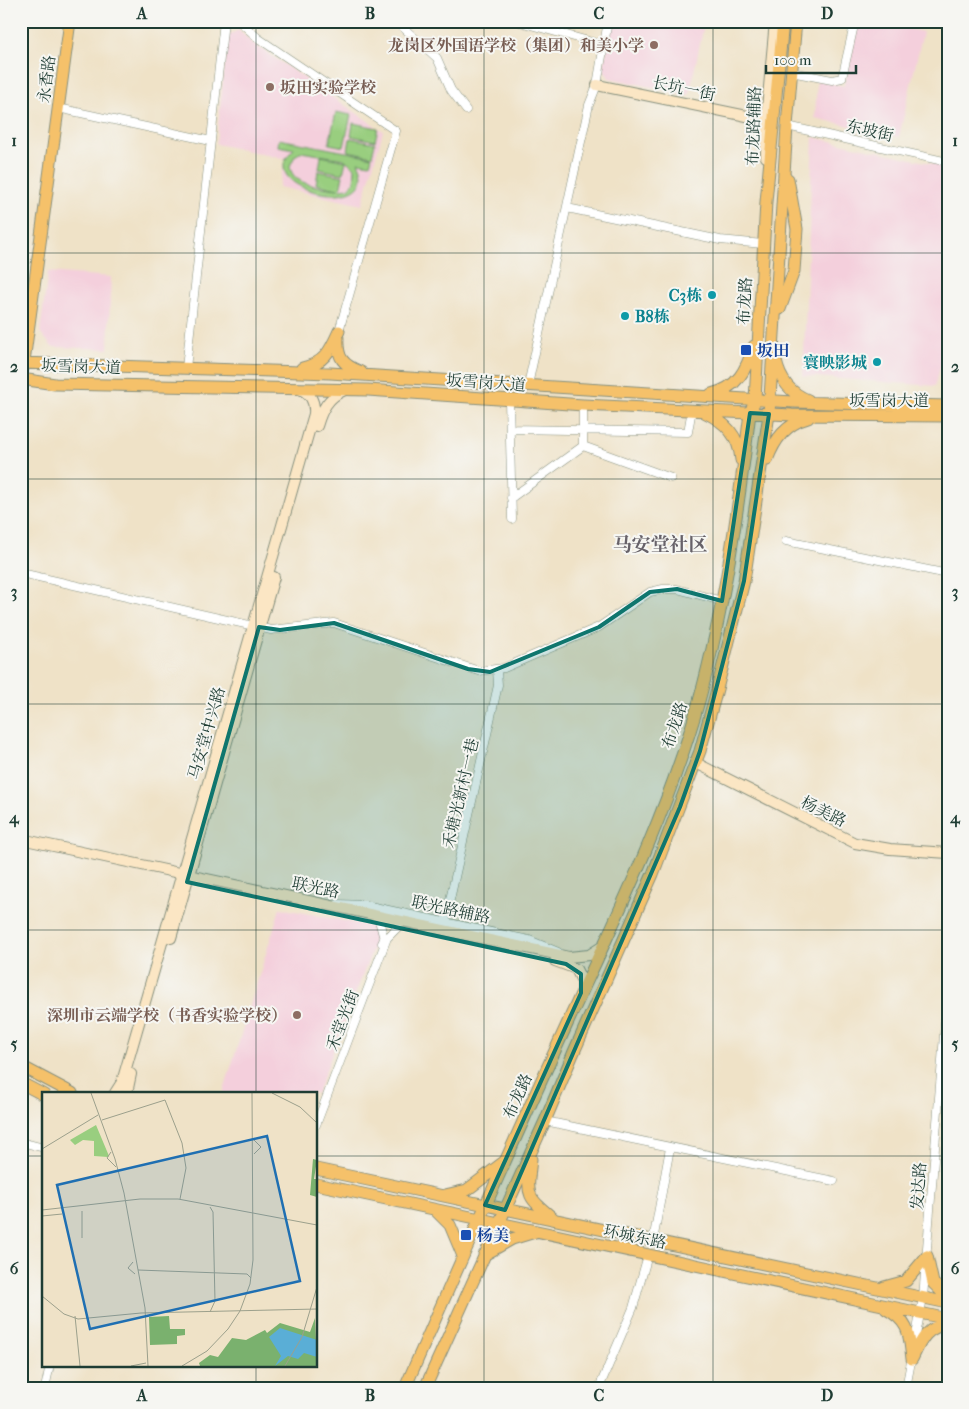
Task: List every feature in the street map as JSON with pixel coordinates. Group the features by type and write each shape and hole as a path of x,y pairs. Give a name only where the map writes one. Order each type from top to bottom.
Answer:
{"main road":[{"name":"永香路","path":"21,342 62,21"},
{"name":"永香路","path":"21,378 70,21"},
{"name":"布龙路","path":"405,1388 479,1218 645,852 682,754 699,701 722,600 742,477 750,413 755,400 766,202 783,21"},
{"name":"布龙路","path":"425,1388 533,1149 653,874 696,763 716,693 744,581 769,414 787,126 796,21"},
{"path":"775,322 794,271 797,229 785,161"},
{"path":"288,371 320,362 329,352 339,331"},
{"path":"339,331 338,350 341,360 348,367 369,375"},
{"path":"700,396 726,390 736,383 744,372 758,335"},
{"path":"773,348 778,370 790,390 807,400 830,404"},
{"name":"坂雪岗大道","path":"23,363 288,371 770,401 948,406"},
{"name":"坂雪岗大道","path":"21,378 55,384 347,389 583,405 817,416 948,416"},
{"path":"695,410 724,423 732,431 741,455 742,477"},
{"path":"760,477 771,450 783,432 790,425 817,416"},
{"path":"21,1066 70,1092"},
{"path":"21,1083 42,1094"},
{"path":"533,1149 528,1188 532,1201 555,1220"},
{"path":"440,1196 467,1190 505,1161"},
{"name":"环城东路","path":"318,1169 948,1303"},
{"name":"环城东路","path":"318,1184 948,1319"},
{"path":"432,1208 450,1224 463,1256"},
{"path":"484,1255 512,1239 538,1232"},
{"path":"876,1288 906,1282 927,1256"},
{"path":"927,1256 933,1283 948,1298"},
{"path":"875,1303 896,1314 905,1324 912,1359"},
{"path":"912,1359 927,1332 934,1327 948,1324"}],"street":[{"path":"186,368 224,21"},
{"path":"239,21 258,38 396,131 339,331"},
{"path":"516,21 603,45"},
{"path":"528,385 589,105 597,85 608,21"},
{"name":"布龙路辅路","path":"766,202 766,120 775,21"},
{"path":"791,72 832,80 842,78 855,21"},
{"path":"401,22 437,58 451,90 466,110"},
{"name":"长坑一街","path":"597,85 766,120"},
{"path":"58,108 211,141"},
{"name":"东坡街","path":"787,126 948,162"},
{"path":"567,208 720,240 764,244"},
{"name":"马安堂中兴路","path":"116,1092 122,1082 184,878 314,414 314,407 308,394 296,388"},
{"name":"马安堂中兴路","path":"256,626 320,415 329,400 347,389"},
{"path":"509,400 512,520"},
{"path":"583,405 583,446"},
{"path":"510,429 688,432 695,410"},
{"path":"511,498 583,446"},
{"path":"583,446 671,478"},
{"path":"786,541 948,574"},
{"path":"21,573 280,630 334,623 468,669 497,670 599,627 650,592 663,589 677,590 722,600"},
{"name":"禾塘光新村一巷","path":"445,922 498,685 497,670"},
{"name":"杨美路","path":"696,763 856,842 890,849 948,853"},
{"name":"联光路","path":"21,840 380,924 566,964 581,974 581,994"},
{"name":"联光路","path":"21,846 324,904 568,957 589,955 603,946"},
{"name":"马安堂中兴路","path":"127,1092 184,878"},
{"name":"联光路辅路","path":"324,904 365,905 529,940 568,957"},
{"path":"318,1111 384,939 380,924"},
{"name":"禾堂光街","path":"318,1120 387,938 398,927"},
{"name":"发达路","path":"906,1388 924,1298 948,985"},
{"path":"545,1121 834,1181"},
{"path":"21,1142 42,1147"},
{"path":"653,1241 670,1148"},
{"path":"599,1388 633,1308 648,1255"},
{"path":"45,1388 50,1366"}],"highlighted area":[{"path":"750,413 769,414 744,581 700,751 680,807 505,1210 485,1205 581,993 581,974 566,964 187,882 259,627 280,630 334,623 468,669 490,672 599,627 650,592 677,589 722,601"}],"shaded area":[{"name":"龙岗区外国语学校（集团）和美小学","path":"613,21 705,21 689,95 609,78 603,68"},
{"path":"859,21 878,21 923,32 899,137 815,118 817,80 844,86"},
{"name":"坂田实验学校","path":"238,30 254,44 383,131 362,205 279,187 285,159 216,144 228,36"},
{"path":"813,137 948,167 948,340 935,386 803,376"},
{"path":"48,272 111,277 108,349 52,347 40,332"},
{"name":"深圳市云端学校（书香实验学校）","path":"280,908 375,927 377,938 318,1092 223,1092"}],"green space":[{"path":"336,112 351,115 344,147 329,144"},
{"path":"353,123 378,128 375,141 351,136"},
{"path":"350,138 375,143 372,156 348,151"},
{"path":"279,139 372,157 370,164 358,162 362,180 353,190 338,194 319,193 301,187 288,177 284,164 294,149 278,146","holes":["301,152 344,159 355,168 354,182 349,188 340,189 343,176 318,171 316,184 338,189 302,182 292,173 290,166 295,156"]},
{"path":"321,156 346,161 343,174 319,169"}],"place":[{"name":"龙岗区外国语学校（集团）和美小学","path":"654,45"},
{"name":"坂田实验学校","path":"270,87"},
{"name":"C3栋","path":"712,295"},
{"name":"B8栋","path":"625,316"},
{"name":"坂田","path":"746,350"},
{"name":"寰映影城","path":"877,362"},
{"name":"深圳市云端学校（书香实验学校）","path":"297,1015"},
{"name":"杨美","path":"466,1235"}],"district":[{"name":"马安堂社区","path":"660,544"}]}
